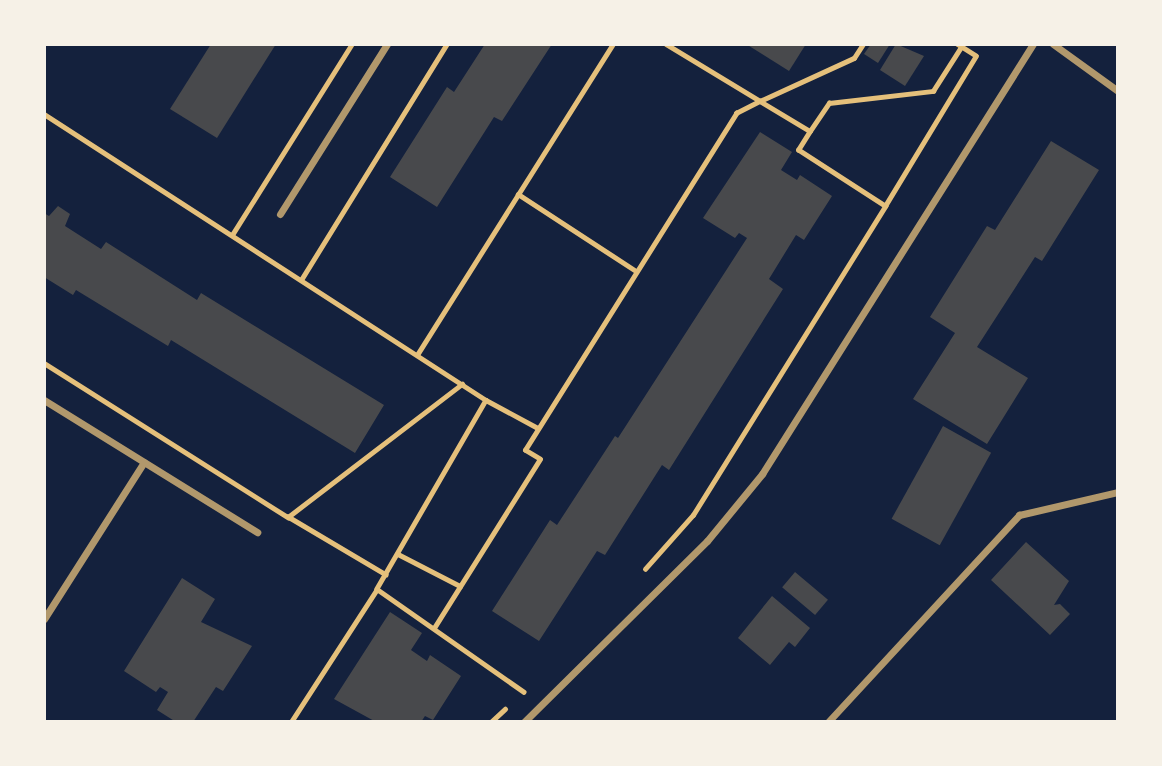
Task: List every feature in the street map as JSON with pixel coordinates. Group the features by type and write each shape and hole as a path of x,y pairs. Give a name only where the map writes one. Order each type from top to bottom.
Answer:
{"street":[{"path":"280,214 387,44"},
{"path":"524,722 707,541 762,474 1033,44"},
{"path":"1054,44 1118,91"},
{"path":"44,400 257,532"},
{"path":"44,619 144,462"},
{"path":"828,722 1019,515 1118,492"}],"path":[{"path":"232,235 352,44"},
{"path":"301,280 447,44"},
{"path":"417,355 612,44"},
{"path":"666,44 810,131"},
{"path":"433,628 540,459 525,450 736,113 854,58 863,44"},
{"path":"638,578 693,516 885,206 976,56 959,45 933,91 829,103 798,150 885,206"},
{"path":"44,114 486,400 538,428"},
{"path":"518,194 636,271"},
{"path":"44,363 288,517 386,575"},
{"path":"288,517 462,384"},
{"path":"291,722 386,575 486,400"},
{"path":"398,554 460,586"},
{"path":"377,589 524,692 534,683"}],"building":[{"path":"211,44 276,44 217,138 170,109"},
{"path":"485,44 552,44 502,121 494,117 437,207 390,177 447,87 454,92"},
{"path":"746,44 806,44 789,71"},
{"path":"871,44 890,44 878,63 864,54"},
{"path":"896,44 924,56 905,86 880,70"},
{"path":"760,132 792,152 781,170 797,180 800,175 832,196 804,240 796,235 769,279 783,289 669,470 662,465 605,555 597,551 539,641 492,611 550,520 557,525 615,436 618,438 747,238 739,233 735,238 703,218"},
{"path":"1051,141 1099,170 1042,261 1035,257 977,347 1028,378 987,444 913,399 955,333 930,317 987,226 995,230"},
{"path":"58,206 70,214 65,226 101,249 106,242 197,300 201,293 384,405 355,453 171,340 168,346 76,290 73,295 44,277 44,213 49,216"},
{"path":"943,426 991,453 940,545 892,519"},
{"path":"1026,542 1069,581 1054,605 1060,604 1070,614 1050,635 991,580"},
{"path":"795,572 828,600 815,615 782,587"},
{"path":"182,578 215,599 201,622 252,646 223,691 216,687 193,722 176,722 157,710 168,692 160,687 156,692 124,671"},
{"path":"772,596 810,628 795,647 789,642 770,665 738,638"},
{"path":"390,612 422,633 411,650 427,661 430,655 461,676 433,720 425,716 421,722 376,722 334,699"}]}
